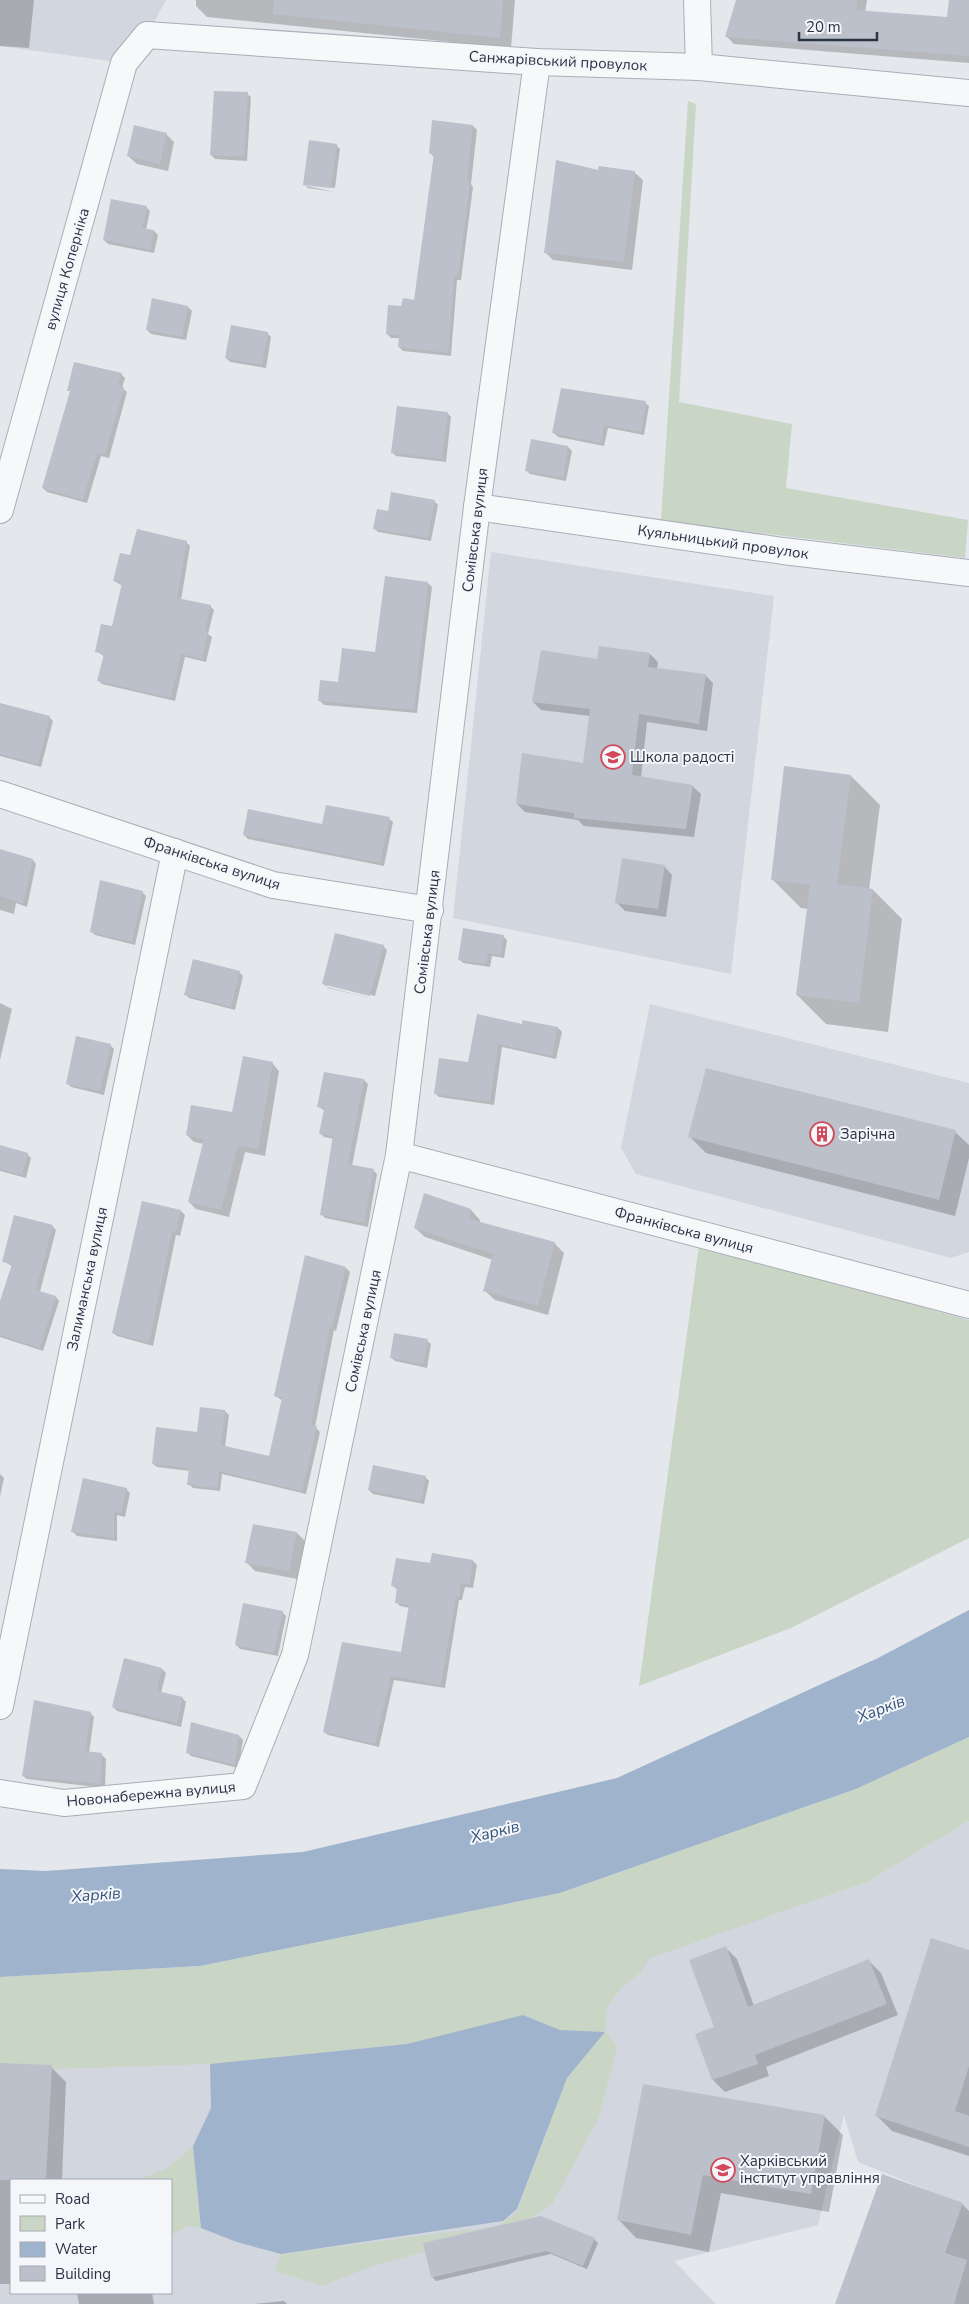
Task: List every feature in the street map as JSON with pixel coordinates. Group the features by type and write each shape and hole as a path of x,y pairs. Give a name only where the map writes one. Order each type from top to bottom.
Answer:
{"street":[{"path":"696,0 699,67"},
{"name":"Санжарівський провулок","path":"147,35 536,62 699,67 969,94"},
{"name":"вулиця Коперніка","path":"0,510 124,63 147,35"},
{"name":"Сомівська вулиця","path":"243,1786 295,1655 400,1155 477,508 536,62"},
{"name":"Куяльницький провулок","path":"477,508 782,551 969,573"},
{"name":"Франківська вулиця","path":"0,794 273,885 430,910"},
{"name":"Залиманська вулиця","path":"0,1706 175,852"},
{"name":"Франківська вулиця","path":"400,1155 969,1305"},
{"name":"Новонабережна вулиця","path":"0,1792 64,1803 243,1786"}],"shaded area":[{"path":"0,0 166,0 147,35 124,63 0,46"},
{"name":"Школа радості","path":"491,552 774,596 731,974 453,918"},
{"path":"650,1004 969,1083 969,1252 951,1258 636,1174 621,1148"},
{"path":"969,1821 969,2304 926,2304 960,2203 858,2162 844,2115 818,2225 674,2261 716,2304 0,2304 0,2060 869,1881"}],"green space":[{"path":"688,101 696,104 679,402 792,424 786,488 968,520 965,558 661,521"},
{"path":"699,1245 969,1320 969,1538 791,1628 639,1686"},
{"path":"969,1737 969,1821 869,1881 650,1958 640,1973 622,1987 607,2007 605,2032 617,2047 599,2117 553,2203 519,2226 372,2266 322,2286 275,2271 281,2254 498,2226 517,2212 567,2078 604,2032 560,2030 523,2015 407,2044 210,2064 53,2069 31,2064 0,2064 0,1977 200,1966 560,1893 856,1789"},
{"path":"193,2146 201,2228 189,2226 172,2234 172,2179 140,2179 168,2168"}],"water":[{"name":"Харків","path":"969,1610 969,1737 856,1789 560,1893 200,1966 0,1977 0,1869 46,1871 303,1852 617,1778 878,1658"},
{"path":"523,2015 560,2030 605,2032 567,2078 517,2209 503,2221 281,2254 237,2242 201,2228 193,2146 211,2108 210,2064 407,2044"}],"building":[{"path":"274,0 503,0 500,38 273,14"},
{"path":"736,0 858,0 856,10 947,17 949,0 969,0 969,56 725,37"},
{"path":"214,91 248,92 244,157 210,155"},
{"path":"432,120 473,125 467,181 470,182 458,277 454,277 448,353 398,347 399,335 386,334 388,305 401,306 403,298 414,300 434,154 429,153"},
{"path":"134,125 167,133 160,164 127,156"},
{"path":"309,140 337,144 331,188 303,185"},
{"path":"556,160 598,170 599,166 635,171 624,262 544,253"},
{"path":"111,199 147,206 142,228 154,230 150,250 103,240"},
{"path":"152,298 188,306 182,337 146,330"},
{"path":"231,325 268,332 262,365 225,358"},
{"path":"74,362 122,373 118,385 124,387 105,455 97,453 83,500 42,488 70,391 67,391"},
{"path":"561,388 646,401 641,432 604,425 601,443 552,433"},
{"path":"397,406 448,412 442,459 391,453"},
{"path":"531,439 568,446 563,478 525,471"},
{"path":"391,492 435,500 428,538 373,529 377,509 388,511"},
{"path":"137,529 187,541 177,598 211,605 205,631 208,632 202,659 181,654 171,698 97,681 104,654 95,652 101,624 112,626 122,583 113,581 120,553 130,555"},
{"path":"385,576 428,582 414,710 318,701 320,680 338,682 342,648 375,652"},
{"path":"599,646 650,653 648,667 706,674 699,724 639,714 632,775 693,785 686,829 574,818 574,813 516,804 522,753 583,763 590,709 532,702 541,650 597,659"},
{"path":"0,703 50,716 38,764 0,754"},
{"path":"784,766 851,775 837,884 873,889 859,1003 796,995 810,885 771,880"},
{"path":"326,805 390,817 380,863 243,835 248,809 322,824"},
{"path":"0,849 33,859 23,904 0,896"},
{"path":"622,858 665,865 658,909 615,903"},
{"path":"100,880 143,891 132,942 90,932"},
{"path":"463,928 504,935 501,955 488,953 486,964 458,960"},
{"path":"335,933 384,945 370,996 322,984"},
{"path":"193,959 240,971 231,1007 184,995"},
{"path":"477,1014 522,1024 522,1020 558,1027 552,1056 498,1044 490,1102 434,1094 439,1058 468,1062"},
{"path":"76,1036 111,1044 100,1091 66,1084"},
{"path":"243,1056 273,1062 258,1149 238,1145 221,1210 188,1202 204,1139 186,1135 191,1105 232,1112"},
{"name":"Зарічна","path":"706,1068 956,1130 939,1200 688,1137"},
{"path":"324,1072 364,1079 348,1164 374,1169 364,1223 320,1215 333,1136 319,1134 324,1109 317,1107"},
{"path":"0,1145 28,1153 22,1175 0,1169"},
{"path":"424,1193 471,1209 469,1219 555,1242 538,1306 483,1291 493,1254 414,1228"},
{"path":"142,1201 181,1210 176,1232 172,1232 149,1343 112,1333"},
{"path":"14,1215 53,1225 36,1290 56,1296 40,1348 0,1335 0,1301 12,1264 2,1262"},
{"path":"305,1255 346,1267 332,1328 330,1327 311,1425 317,1426 302,1491 219,1471 217,1488 187,1485 189,1468 152,1464 156,1427 197,1432 200,1407 225,1410 221,1445 269,1456 282,1398 274,1396"},
{"path":"394,1333 428,1339 423,1364 390,1358"},
{"path":"373,1465 426,1476 421,1501 368,1490"},
{"path":"83,1478 127,1488 121,1513 114,1512 114,1538 71,1532"},
{"path":"253,1524 297,1532 289,1571 245,1563"},
{"path":"432,1553 473,1560 470,1585 461,1583 459,1597 456,1596 441,1685 391,1676 375,1744 323,1732 342,1642 401,1652 409,1605 395,1603 397,1587 391,1586 396,1558 430,1563"},
{"path":"243,1603 283,1611 274,1653 235,1645"},
{"path":"124,1658 162,1668 157,1691 183,1697 177,1723 112,1707"},
{"path":"34,1700 91,1712 85,1751 102,1753 101,1784 22,1776"},
{"path":"191,1722 239,1735 235,1765 186,1753"},
{"path":"931,1938 969,1950 969,2066 955,2111 969,2116 969,2147 875,2116"},
{"path":"726,1946 748,2007 869,1959 887,2004 755,2055 758,2064 712,2080 695,2034 714,2027 689,1960"},
{"path":"0,2063 52,2065 46,2179 0,2180"},
{"path":"643,2084 825,2115 811,2194 703,2175 691,2235 617,2220"},
{"path":"882,2174 963,2203 945,2253 967,2260 954,2304 835,2304"},
{"path":"541,2216 595,2238 583,2266 546,2251 431,2277 423,2243"}],"place":[{"name":"Школа радості","path":"613,757"},
{"name":"Зарічна","path":"822,1134"},
{"name":"Харківський інститут управління","path":"723,2170"}]}
